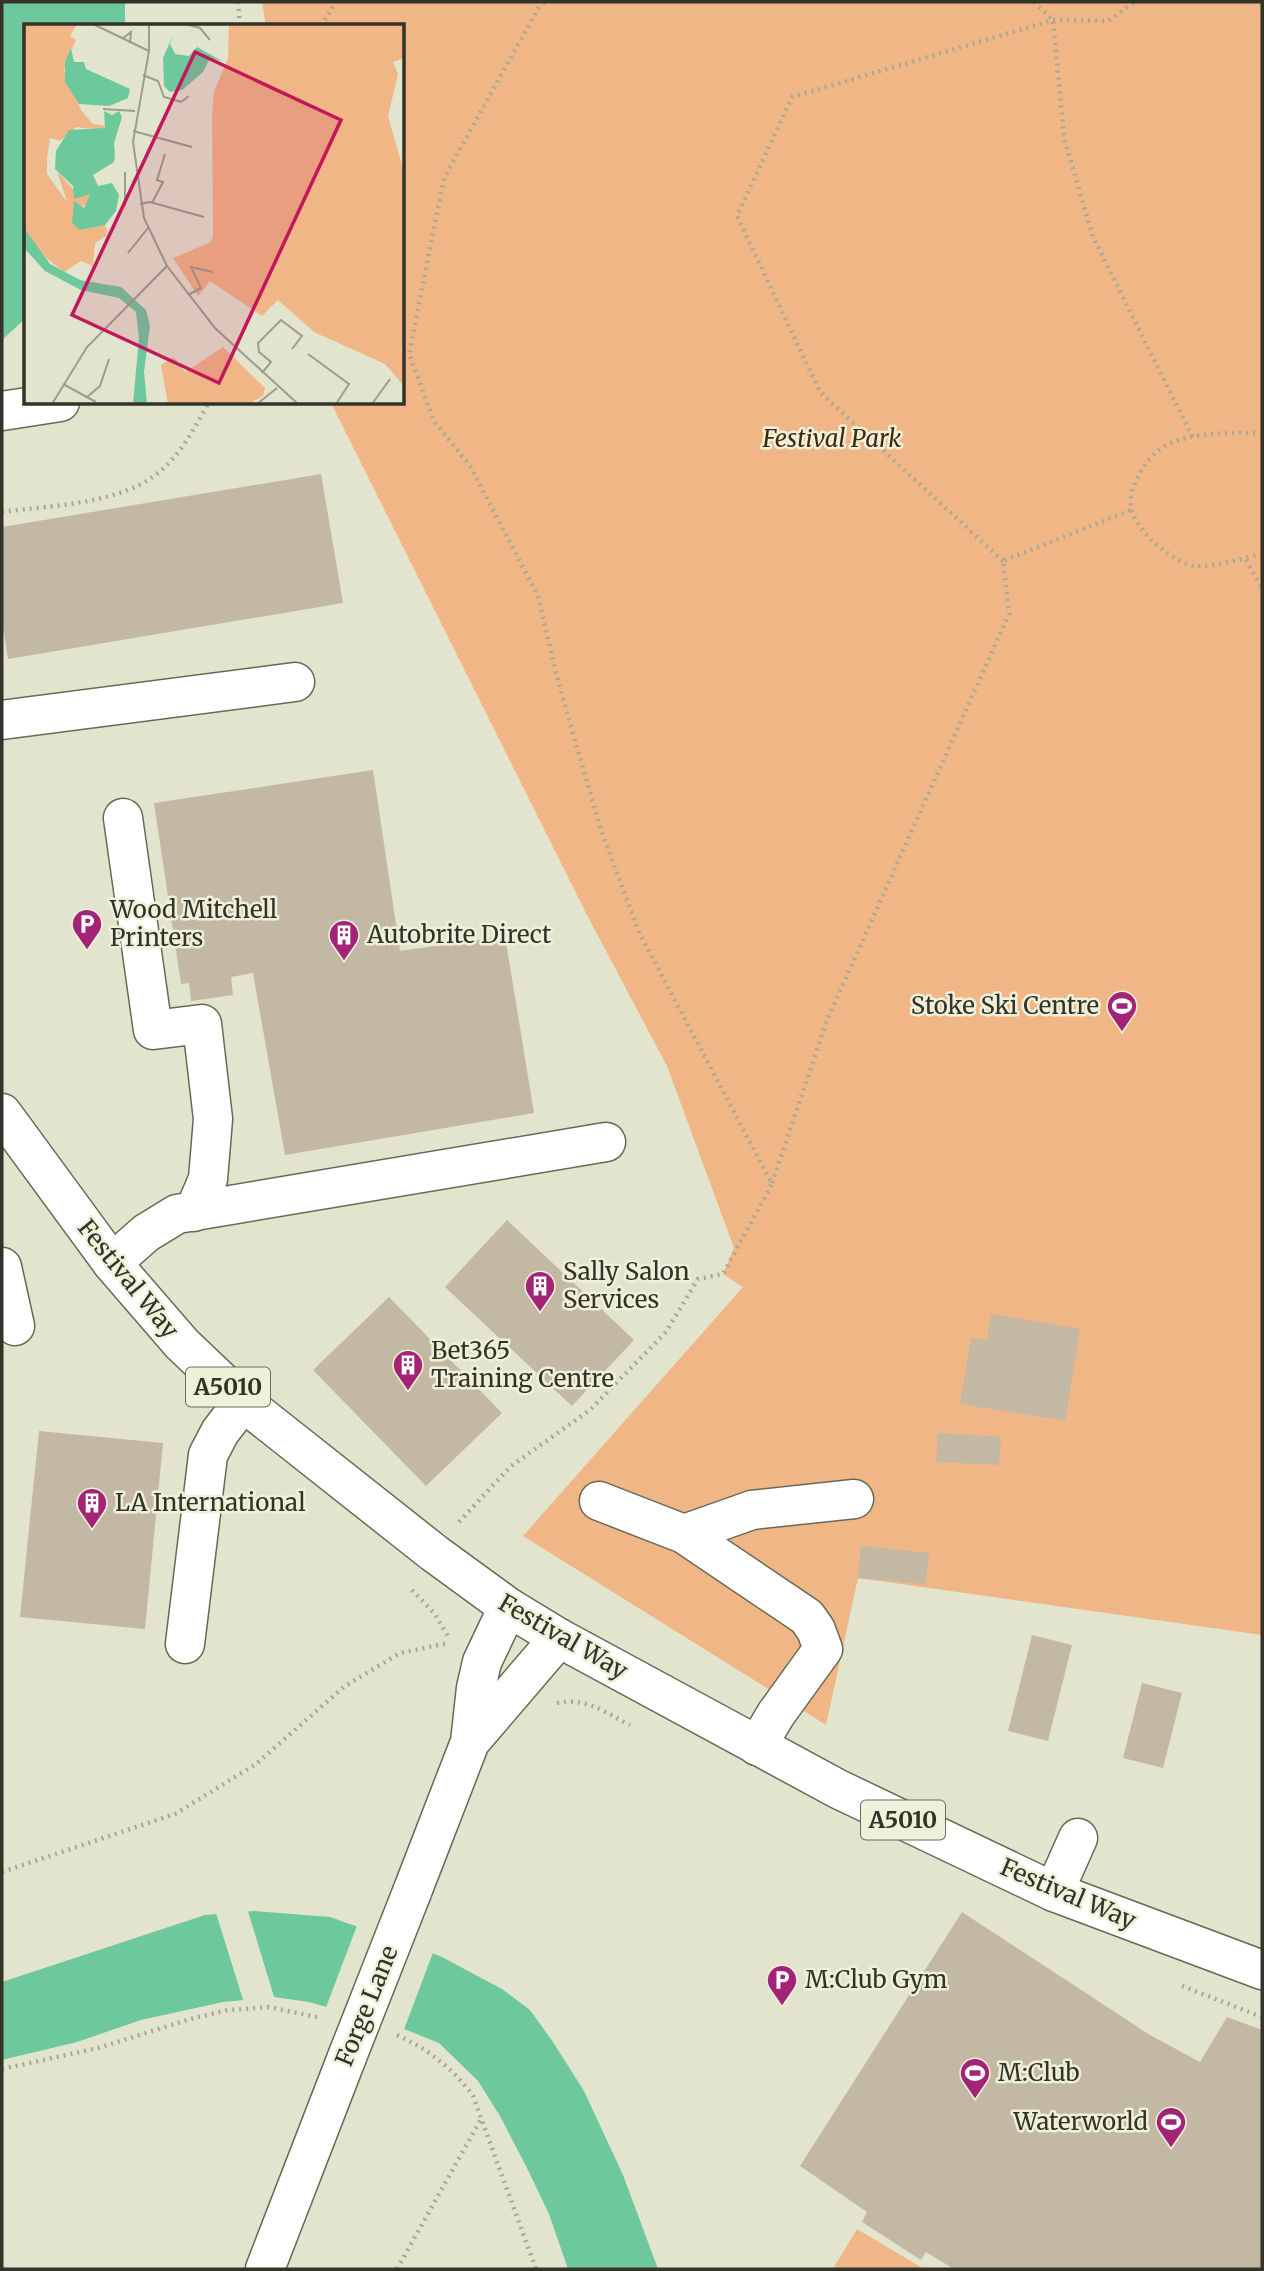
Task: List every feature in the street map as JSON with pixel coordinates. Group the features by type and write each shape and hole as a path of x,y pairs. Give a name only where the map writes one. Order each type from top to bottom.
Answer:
{"main road":[{"path":"2,411 47,404"},
{"path":"2,720 295,682"},
{"path":"123,818 153,1030 202,1024 214,1119 208,1179 194,1212"},
{"name":"Festival Way","path":"2,1113 112,1263 182,1344 243,1402 434,1553 508,1607 559,1638 838,1789 1054,1892 1262,1970"},
{"path":"112,1263 146,1233 177,1214 606,1142"},
{"path":"2,1267 15,1326"},
{"path":"185,1644 208,1455 220,1432 243,1402"},
{"path":"684,1534 752,1510 854,1499"},
{"path":"599,1501 684,1534 807,1617 816,1629 823,1649 776,1714 757,1746"},
{"name":"Forge Lane","path":"265,2269 470,1742 482,1662 508,1607"},
{"name":"Forge Lane","path":"470,1742 559,1638"},
{"path":"1054,1892 1078,1838"}],"path":[{"path":"238,2 240,24"},
{"path":"322,24 336,2"},
{"path":"545,2 539,7 444,178 409,354 434,421 470,466 538,596 559,685 601,831 639,932 772,1184"},
{"path":"1034,2 1053,20 1064,138 1093,237 1193,438"},
{"path":"453,1529 512,1466 590,1410 638,1362 666,1332 698,1279 723,1274 772,1184 827,1020 1009,614 1003,561 820,392 737,216 792,97 1053,20 1108,21 1134,2"},
{"path":"2,512 111,496 141,485 161,471 190,437 208,404"},
{"path":"1262,433 1221,433 1166,445 1144,464 1134,485 1131,510 1143,531 1156,544 1193,567 1246,560 1262,553"},
{"path":"1003,561 1131,510"},
{"path":"1246,560 1262,589"},
{"path":"2,1872 176,1814 256,1765 345,1686 400,1653 450,1642"},
{"path":"549,1705 569,1701 585,1702 632,1727"},
{"path":"397,2269 481,2119"}],"green space":[{"name":"Festival Park","path":"262,2 1262,2 1262,1635 858,1578 826,1725 523,1536 743,1287 723,1274 734,1248 667,1066 588,917 332,404 404,404 404,24 266,24"},
{"path":"857,2229 924,2269 833,2269"}],"shaded area":[{"path":"2,2 125,2 125,24 24,24 24,320 2,340"},
{"path":"254,1911 330,1917 440,1956 502,1989 530,2010 584,2091 623,2175 658,2269 568,2269 549,2214 500,2116 478,2081 439,2043 404,2029 309,2002 274,1997 223,2002 141,2020 77,2042 2,2060 2,1982 205,1915"}],"pier":[{"path":"247,1908 275,2000 244,2003 215,1910"},
{"path":"358,1923 434,1950 403,2032 325,2010"}],"building":[{"path":"321,474 343,603 8,659 2,619 2,527"},
{"name":"Autobrite Direct","path":"373,770 400,951 505,936 534,1113 285,1155 253,973 231,977 233,995 191,1001 189,983 181,984 154,803"},
{"name":"Sally Salon Services","path":"507,1220 634,1340 572,1406 445,1287"},
{"name":"Bet365 Training Centre","path":"389,1297 502,1413 426,1486 313,1370"},
{"path":"991,1314 1080,1329 1065,1421 960,1404 971,1338 987,1340"},
{"name":"LA International","path":"39,1431 163,1443 145,1629 20,1617"},
{"path":"938,1433 1001,1437 999,1465 936,1462"},
{"path":"861,1546 929,1553 925,1584 858,1578"},
{"path":"1032,1635 1072,1645 1048,1741 1008,1731"},
{"path":"1142,1683 1182,1693 1163,1768 1123,1758"},
{"name":"M:Club","path":"962,1912 1150,2035 1200,2062 1227,2017 1262,2030 1262,2269 954,2269 926,2252 921,2260 862,2222 867,2212 800,2166"}],"place":[{"name":"Wood Mitchell Printers","path":"87,951"},
{"name":"Autobrite Direct","path":"344,962"},
{"name":"Stoke Ski Centre","path":"1122,1033"},
{"name":"Sally Salon Services","path":"540,1313"},
{"name":"Bet365 Training Centre","path":"408,1392"},
{"name":"LA International","path":"92,1530"},
{"name":"M:Club Gym","path":"782,2007"},
{"name":"M:Club","path":"975,2100"},
{"name":"Waterworld","path":"1171,2149"}]}
